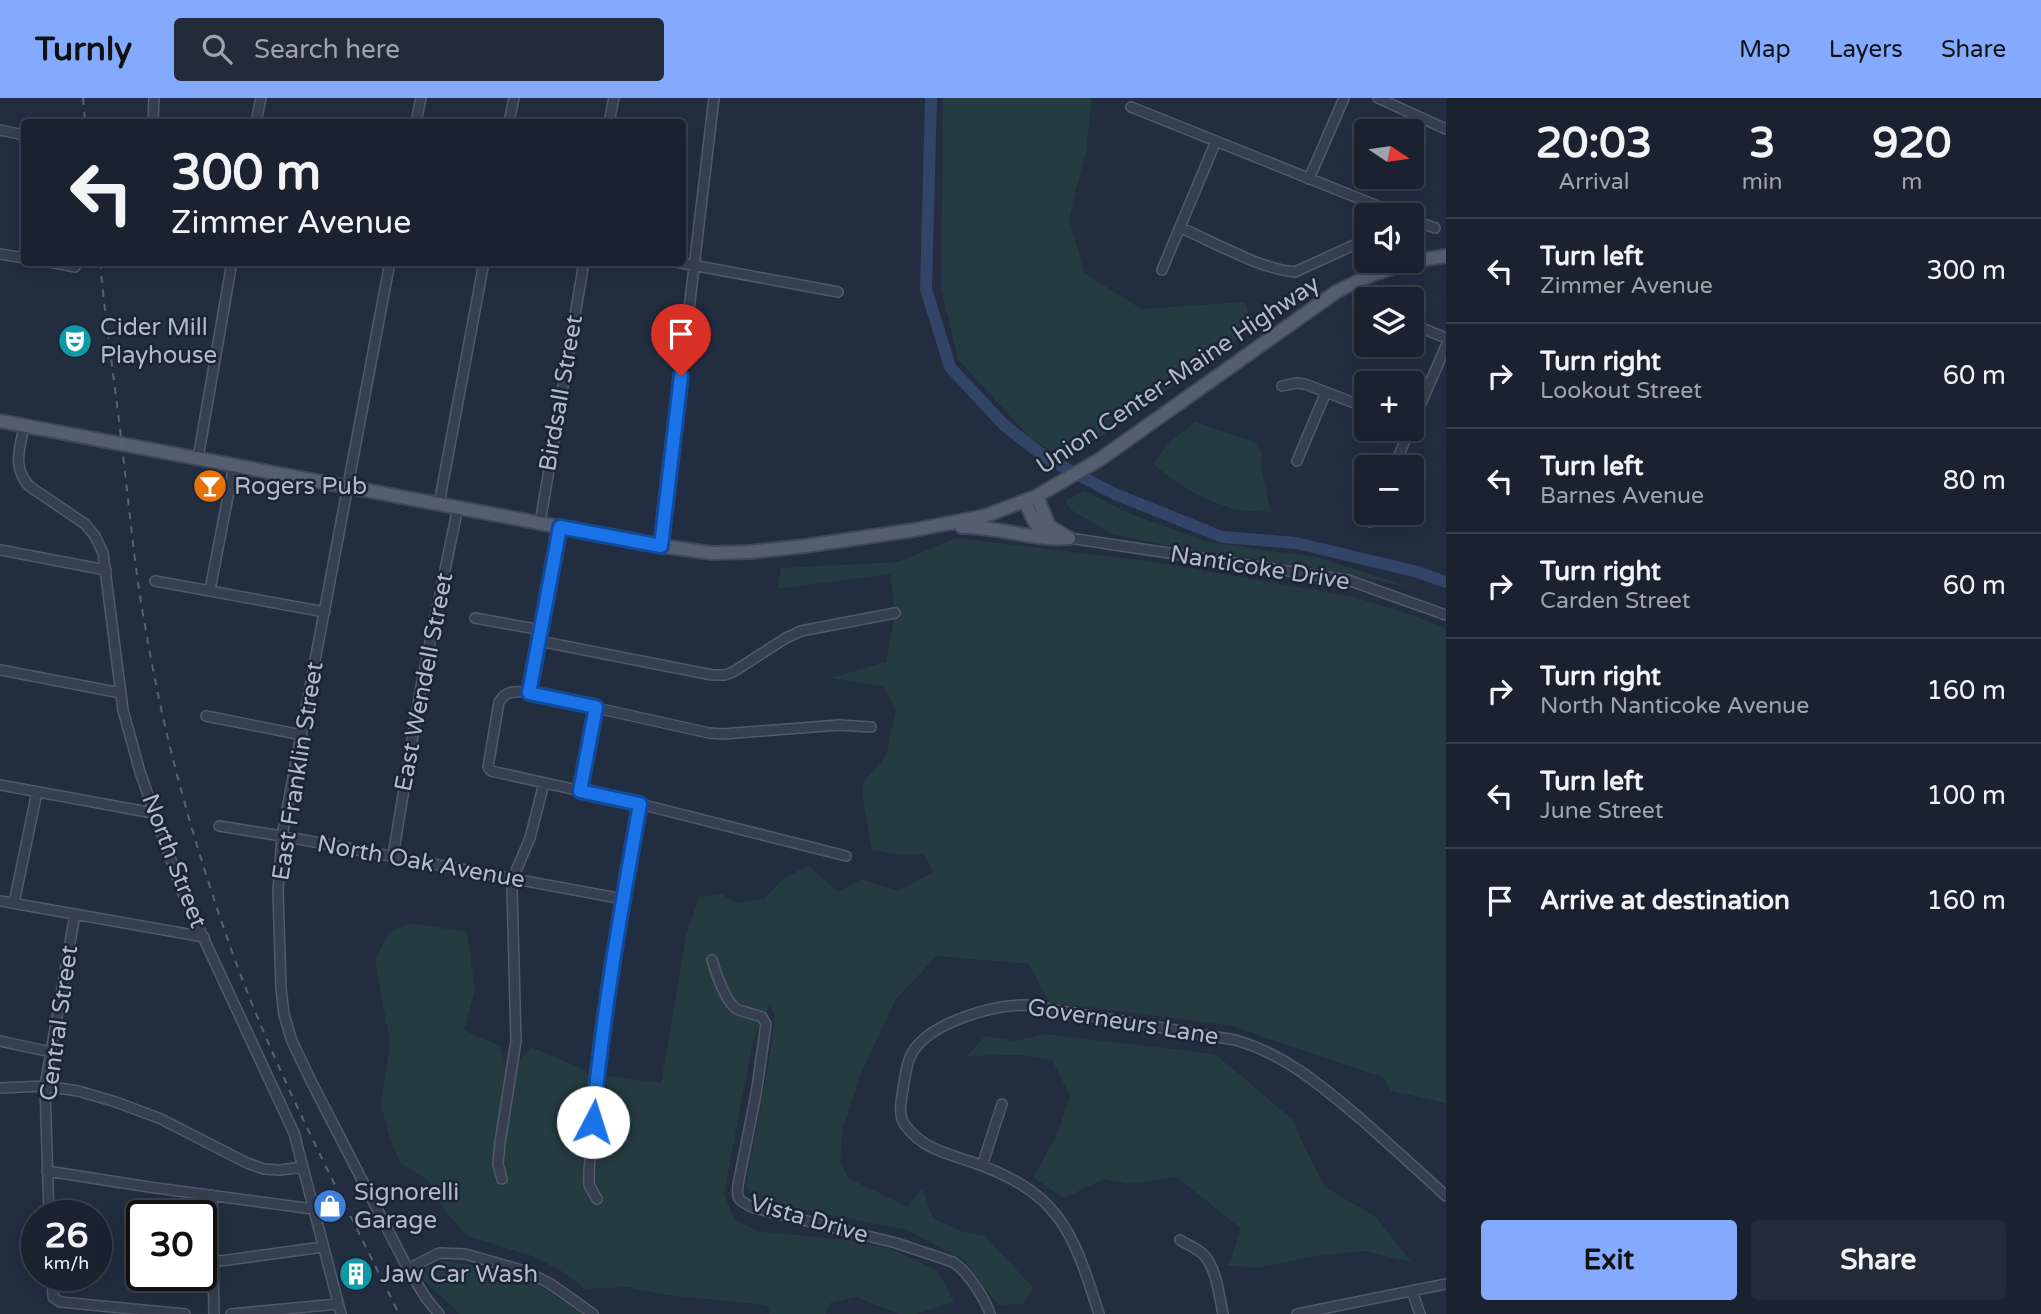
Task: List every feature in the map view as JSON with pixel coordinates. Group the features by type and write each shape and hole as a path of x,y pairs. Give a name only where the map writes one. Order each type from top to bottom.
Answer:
{"main road":[{"name":"Union Center-Maine Highway","path":"934,527 985,516 1050,489 1099,460 1336,292 1360,279 1391,268 1446,256"},
{"path":"0,421 661,546 712,553 805,546 934,527 971,526 1053,539 1069,538"},
{"path":"1031,498 1049,526 1069,538"},
{"path":"1031,498 1041,532 1053,539"}],"street":[{"path":"153,119 155,98"},
{"path":"257,119 261,98"},
{"path":"417,119 421,98"},
{"path":"510,119 514,98"},
{"path":"610,119 614,98"},
{"path":"661,546 714,98"},
{"path":"1309,179 1344,98"},
{"path":"1378,98 1446,129"},
{"path":"1131,107 1364,203"},
{"path":"0,130 21,134"},
{"path":"1162,270 1216,141"},
{"path":"1424,224 1435,228"},
{"path":"1181,228 1257,262 1295,272 1354,245"},
{"path":"0,254 21,258"},
{"path":"686,264 838,292"},
{"path":"70,266 75,267"},
{"path":"198,458 231,266"},
{"name":"East Franklin Street","path":"389,266 282,836 278,891 281,988 284,1014 292,1041 311,1081 408,1269 439,1314"},
{"path":"439,504 483,266"},
{"name":"Birdsall Street","path":"540,523 583,266"},
{"path":"1424,329 1446,338"},
{"path":"1424,396 1446,346"},
{"path":"1282,386 1296,383 1354,403"},
{"path":"1297,461 1326,391"},
{"name":"North Street","path":"24,426 18,459 18,469 22,477 29,486 85,524 103,553 121,693 131,743 183,894 290,1122 339,1309"},
{"path":"210,590 234,465"},
{"name":"East Wendell Street","path":"393,856 421,685 458,507"},
{"path":"529,693 560,527"},
{"name":"Nanticoke Drive","path":"1069,538 1348,580 1446,615"},
{"path":"0,550 106,570"},
{"path":"155,580 325,612"},
{"path":"539,641 712,675 725,675 802,631 895,613"},
{"path":"475,618 541,630"},
{"path":"0,670 121,693"},
{"path":"846,856 640,804 491,771 488,767 499,702 503,696 517,692 529,693 723,734 839,725 871,727"},
{"path":"580,791 596,707"},
{"path":"206,716 302,735"},
{"path":"502,1179 498,1164 500,1143 516,1041 513,878 530,838 544,783"},
{"path":"0,785 153,813"},
{"path":"14,903 37,792"},
{"path":"597,1199 589,1185 589,1171 597,1073 640,804"},
{"name":"North Oak Avenue","path":"219,826 623,899"},
{"path":"0,901 204,937"},
{"name":"Central Street","path":"48,1200 45,1086 75,914"},
{"name":"Vista Drive","path":"712,960 730,1004 762,1017 766,1024 756,1094 738,1185 739,1200 754,1208 896,1243 953,1262 961,1267 985,1301 990,1314"},
{"name":"Governeurs Lane","path":"1099,1314 1079,1253 1060,1219 1042,1199 1003,1174 932,1149 920,1142 904,1125 901,1099 908,1060 920,1043 939,1030 997,1007 1026,1005 1235,1040 1256,1046 1301,1070 1394,1147 1446,1196"},
{"path":"0,1041 51,1052"},
{"path":"0,1088 45,1086 78,1090 161,1119 264,1169 303,1167"},
{"path":"982,1166 1002,1104"},
{"path":"47,1171 313,1209"},
{"path":"212,1195 212,1200"},
{"path":"1180,1240 1202,1253 1209,1262 1223,1314"},
{"path":"217,1261 323,1247"},
{"path":"408,1269 439,1253 465,1254 525,1271 549,1283 593,1314"},
{"path":"1297,1314 1446,1284"},
{"path":"53,1291 56,1301 94,1310 185,1314"},
{"path":"214,1291 214,1314"},
{"path":"1412,1291 1420,1314"},
{"path":"231,1314 339,1309"}],"green space":[{"path":"943,98 1092,98 1086,151 1069,217 1084,273 1141,309 1245,302 1252,329 1067,461 1031,439 958,359 941,288"},
{"path":"1195,422 1254,442 1262,453 1261,468 1271,512 1246,511 1220,505 1180,484 1153,464 1170,442"},
{"path":"1085,491 1128,513 1208,542 1316,557 1410,587 1321,569 1179,548 1112,534 1070,509 1065,501"},
{"path":"956,538 1149,561 1354,597 1446,629 1446,1103 1391,1091 1384,1078 1232,1026 1049,1002 1029,964 937,956 896,999 862,1071 843,1128 840,1161 848,1178 908,1207 922,1188 933,1218 963,1232 984,1236 1034,1288 1023,1304 998,1305 964,1260 907,1230 754,1200 746,1186 775,1016 770,1005 753,1041 724,1194 734,1219 757,1231 846,1240 891,1249 938,1271 954,1302 916,1314 899,1314 856,1297 830,1303 826,1314 770,1314 767,1305 666,1295 627,1287 585,1289 563,1272 535,1257 468,1236 443,1208 429,1181 400,1163 389,1136 381,1105 390,1043 375,960 389,933 410,923 467,932 475,989 464,1030 500,1046 506,1067 506,1138 517,1063 531,1047 583,1069 592,1078 584,1160 595,1158 608,1076 661,1083 686,935 699,897 721,894 736,903 764,899 782,880 808,865 838,892 861,879 898,891 933,872 924,854 900,855 872,850 862,784 886,756 896,709 882,686 830,678 886,662 895,613 890,574 777,589 781,568 898,562"},
{"path":"1045,1034 1214,1054 1293,1120 1325,1187 1376,1217 1411,1262 1364,1251 1316,1256 1257,1268 1227,1265 1232,1258 1240,1228 1177,1177 1129,1184 1104,1179 1064,1198 1033,1177 1056,1137 1070,1096 1052,1060 1022,1055 967,1056 985,1036 1014,1041"},
{"path":"443,1261 470,1265 536,1283 581,1314 460,1314 421,1278 423,1270"}],"waterway":[{"path":"931,98 926,289 950,367 1004,425 1046,458 1115,494 1222,537 1296,543 1414,571 1446,582"}],"railway":[{"path":"83,98 85,119"},
{"path":"100,266 142,609 171,751 192,830 230,946 267,1040 399,1314"}],"place":[{"name":"Cider Mill Playhouse","path":"75,341"},
{"name":"Rogers Pub","path":"210,486"},
{"name":"Signorelli Garage","path":"330,1206"},
{"name":"Jaw Car Wash","path":"356,1274"}],"route":[{"path":"593,1122 597,1073 640,804 580,791 596,707 529,693 560,527 661,546 681,376"}]}
